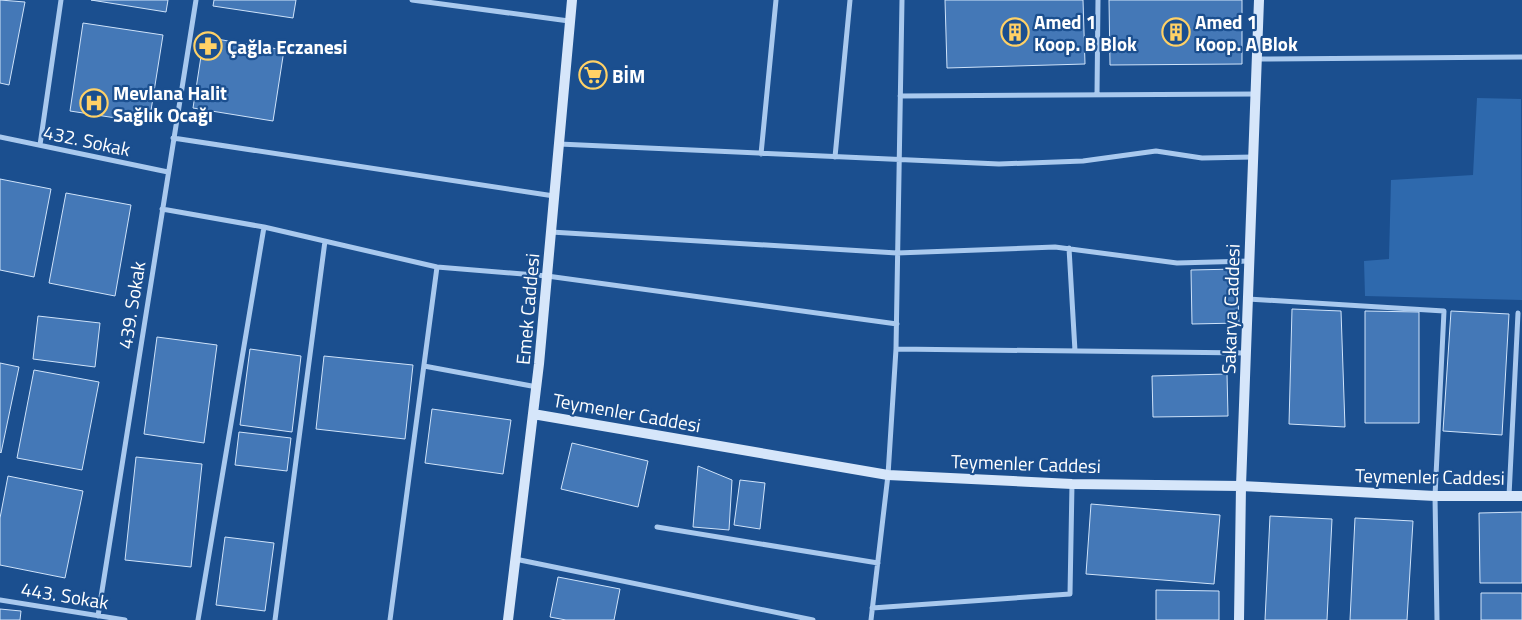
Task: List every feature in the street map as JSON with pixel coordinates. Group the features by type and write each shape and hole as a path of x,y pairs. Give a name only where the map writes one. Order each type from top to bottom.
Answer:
{"street":[{"path":"40,145 61,0"},
{"name":"439. Sokak","path":"98,616 196,0"},
{"path":"412,0 569,21"},
{"name":"Emek Caddesi","path":"508,620 537,387 572,0"},
{"path":"761,154 776,0"},
{"path":"835,157 850,0"},
{"path":"871,620 888,475 896,349 902,0"},
{"path":"1097,95 1098,0"},
{"name":"Sakarya Caddesi","path":"1239,620 1241,486 1259,0"},
{"path":"1257,59 1522,57"},
{"path":"900,96 1256,94"},
{"name":"432. Sokak","path":"0,137 168,172"},
{"path":"173,138 554,196"},
{"path":"558,144 999,164 1083,161 1156,151 1202,158 1254,157"},
{"path":"162,209 264,227 436,267 547,276 897,324"},
{"path":"198,620 264,227"},
{"path":"551,232 897,253 1055,246 1176,263 1250,261"},
{"path":"275,620 325,241"},
{"path":"1069,248 1075,351"},
{"path":"390,620 436,267"},
{"path":"1248,299 1444,311 1435,496 1438,620"},
{"path":"1509,496 1518,313"},
{"path":"896,349 1246,353"},
{"path":"424,366 537,387"},
{"name":"Teymenler Caddesi","path":"533,414 888,475 1072,484 1241,486 1435,496 1522,496"},
{"path":"872,608 1070,594 1072,484"},
{"path":"657,527 878,563"},
{"path":"516,559 813,620"},
{"name":"443. Sokak","path":"0,600 125,620"}],"shaded area":[{"path":"1477,98 1521,99 1522,300 1365,296 1364,261 1389,259 1391,180 1473,175"}],"building":[{"path":"0,0 25,2 9,85 0,83"},
{"path":"91,0 168,0 166,12"},
{"path":"214,0 296,0 293,18 213,6"},
{"name":"Amed 1 Koop. B Blok","path":"945,0 1083,0 1085,64 947,68"},
{"name":"Amed 1 Koop. A Blok","path":"1109,0 1242,0 1242,64 1110,65"},
{"path":"83,23 163,35 149,123 70,111"},
{"path":"204,37 284,50 273,121 193,108"},
{"path":"0,179 51,189 34,277 0,270"},
{"path":"66,193 131,205 115,296 49,283"},
{"path":"1237,269 1239,323 1192,324 1191,270"},
{"path":"1292,309 1341,311 1345,427 1289,424"},
{"path":"1365,311 1419,312 1419,423 1365,423"},
{"path":"1451,311 1509,314 1502,435 1443,431"},
{"path":"38,316 100,323 95,367 33,359"},
{"path":"157,337 217,345 204,443 144,434"},
{"path":"250,349 301,356 292,432 240,425"},
{"path":"324,356 413,365 405,439 316,429"},
{"path":"0,363 19,367 1,453 0,452"},
{"path":"34,370 99,382 82,470 17,458"},
{"path":"1227,374 1228,416 1153,417 1152,376"},
{"path":"432,409 511,420 503,474 425,463"},
{"path":"239,432 291,438 287,471 235,465"},
{"path":"572,443 648,461 638,507 561,489"},
{"path":"136,457 202,464 191,567 125,560"},
{"path":"698,466 732,480 729,530 693,527"},
{"path":"8,476 83,491 65,578 0,565 0,518"},
{"path":"740,480 765,483 760,529 734,525"},
{"path":"1091,504 1220,515 1214,584 1086,574"},
{"path":"1522,512 1522,583 1480,583 1479,513"},
{"path":"1270,516 1332,519 1327,620 1265,620"},
{"path":"1355,518 1413,521 1407,620 1350,620"},
{"path":"225,537 274,543 265,611 216,605"},
{"path":"558,577 620,589 614,620 566,620 550,617"},
{"path":"1156,590 1219,591 1219,620 1156,620"},
{"path":"1481,593 1522,593 1522,620 1481,620"},
{"path":"0,609 21,611 20,620 0,620"}],"place":[{"name":"Amed 1 Koop. B Blok","path":"1015,32"},
{"name":"Amed 1 Koop. A Blok","path":"1176,32"},
{"name":"Çağla Eczanesi","path":"208,46"},
{"name":"BİM","path":"593,75"},
{"name":"Mevlana Halit Sağlık Ocağı","path":"94,103"}]}
